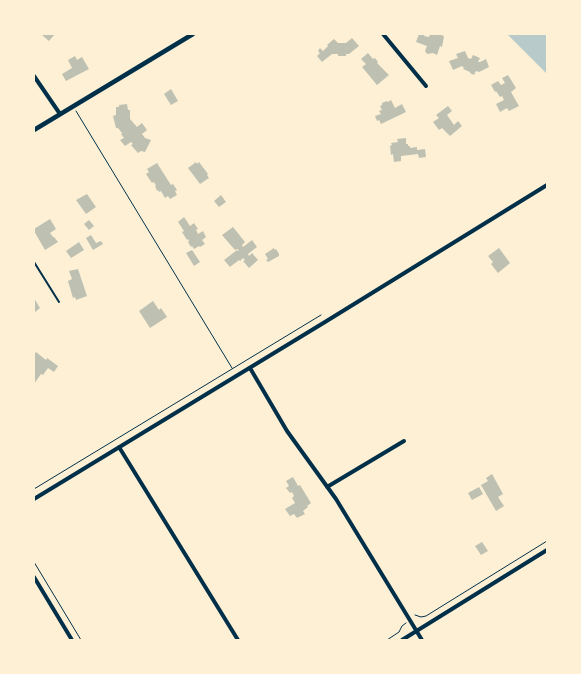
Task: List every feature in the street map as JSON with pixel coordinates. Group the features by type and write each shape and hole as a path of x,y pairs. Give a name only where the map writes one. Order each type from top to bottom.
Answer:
{"street":[{"path":"34,130 193,34"},
{"path":"383,34 426,86"},
{"path":"34,76 60,114"},
{"path":"34,499 547,185"},
{"path":"250,368 287,431 327,487 422,640"},
{"path":"327,487 404,441"},
{"path":"119,447 238,640"},
{"path":"402,640 547,550"},
{"path":"34,577 72,640"}],"lane":[{"path":"34,262 59,302"}],"path":[{"path":"76,110 232,369"},
{"path":"34,489 321,315"},
{"path":"415,614 423,617 429,614 547,541"},
{"path":"34,562 81,640"},
{"path":"414,618 418,616"},
{"path":"387,640 399,632 406,623"}],"shaded area":[{"path":"507,34 547,34 547,74"}],"building":[{"path":"43,34 55,34 49,41"},
{"path":"419,34 425,34 424,36 429,37 430,34 441,34 444,36 442,47 440,46 437,55 433,53 427,54 425,51 427,46 416,42"},
{"path":"352,38 359,46 349,54 346,54 346,56 332,54 322,62 317,56 320,53 318,51 320,48 323,51 334,39 338,43 346,43"},
{"path":"465,51 468,58 471,59 473,55 480,58 478,62 486,59 489,67 479,72 476,71 474,75 463,69 462,66 453,70 449,61 458,58 456,54"},
{"path":"368,53 373,59 375,58 377,63 389,75 377,85 362,67 366,64 361,59"},
{"path":"75,56 77,60 82,57 89,69 66,81 62,74 72,68 68,60"},
{"path":"508,75 516,88 511,92 519,106 509,111 507,108 500,112 496,104 504,100 502,96 500,97 495,92 491,85 498,81 501,85 505,83 502,78"},
{"path":"171,89 178,101 171,105 164,94"},
{"path":"391,100 395,108 402,104 406,112 381,124 375,116 381,114 379,111 382,110 380,106 382,103"},
{"path":"127,104 128,110 130,110 130,119 137,127 142,123 147,130 142,134 145,138 151,140 145,152 141,151 138,153 131,145 133,144 131,142 125,146 120,140 124,138 118,128 116,128 113,116 116,115 116,107"},
{"path":"448,106 452,111 447,115 454,125 458,121 462,126 450,136 442,128 439,130 433,122 439,118 436,115"},
{"path":"406,138 406,144 410,148 417,147 417,150 425,149 426,157 419,158 418,154 401,156 401,161 394,162 393,154 391,155 391,143 398,142 397,139"},
{"path":"196,162 197,164 199,162 209,178 200,184 188,168"},
{"path":"157,163 171,185 173,184 177,190 175,191 177,195 170,199 168,196 165,198 161,191 157,191 154,182 152,183 146,174 149,172 147,169"},
{"path":"87,194 96,207 86,214 76,200"},
{"path":"221,195 226,202 219,207 214,201"},
{"path":"184,217 190,226 194,223 198,229 196,230 198,234 203,231 206,237 202,240 205,244 194,249 191,247 178,222"},
{"path":"50,219 56,229 50,233 58,242 45,250 34,229"},
{"path":"89,220 94,226 89,230 84,224"},
{"path":"233,227 245,242 242,245 243,247 252,240 257,247 248,254 249,256 252,253 258,260 249,268 243,261 245,260 243,258 230,267 224,260 239,250 237,249 235,250 222,235"},
{"path":"91,235 96,243 101,241 103,244 93,250 86,238"},
{"path":"79,242 84,250 71,258 66,251"},
{"path":"274,248 279,256 268,262 265,254"},
{"path":"499,248 510,263 498,273 488,256"},
{"path":"192,250 200,262 194,266 186,253"},
{"path":"78,269 87,296 76,300 75,297 73,298 68,281 72,279 69,271"},
{"path":"34,298 40,308 34,313"},
{"path":"153,301 167,317 150,328 139,311"},
{"path":"36,352 58,366 54,372 48,368 34,384 34,355"},
{"path":"492,474 503,494 498,497 504,506 496,511 481,485 488,481 486,478"},
{"path":"293,477 311,503 303,511 305,514 297,518 294,514 290,516 285,509 295,503 292,498 294,496 292,492 290,493 286,488 289,486 286,481"},
{"path":"479,487 483,494 472,500 468,493"},
{"path":"482,542 488,551 481,555 475,546"}]}
